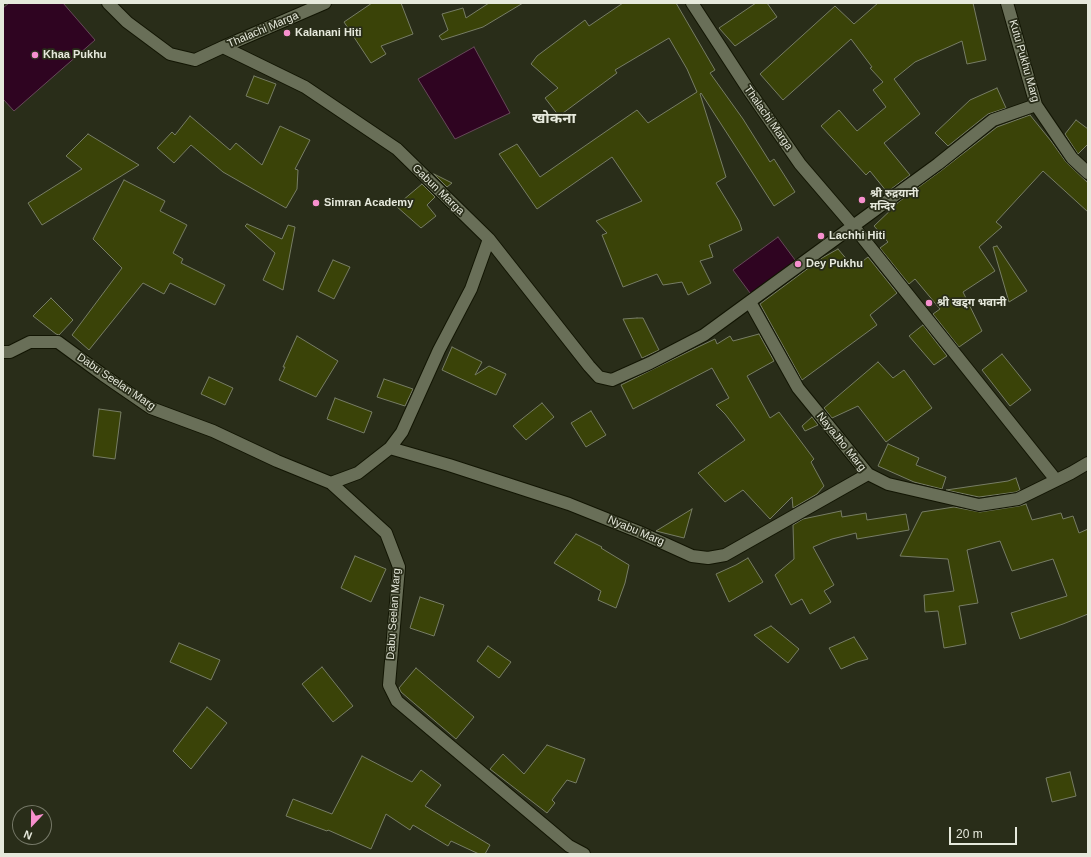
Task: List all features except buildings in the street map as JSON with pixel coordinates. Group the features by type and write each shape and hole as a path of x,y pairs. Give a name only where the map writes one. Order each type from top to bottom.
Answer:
{"street":[{"name":"Thalachi Marga","path":"108,3 127,22 170,54 195,60 325,3"},
{"name":"Thalachi Marga","path":"692,3 748,89 800,164 854,227 1056,480"},
{"name":"Kutu Pukhu Marg","path":"1007,3 1036,105 1072,158 1088,173"},
{"name":"Gabun Marga","path":"223,47 305,87 397,149 488,239 599,377 612,380 650,363 704,335 750,302"},
{"path":"750,302 854,227 938,164 993,120 1036,105"},
{"path":"331,483 358,473 390,448 402,432 438,350 471,289 488,239"},
{"name":"NayaJho Marg","path":"750,302 798,388 868,474 888,484 979,506 1018,499 1088,463"},
{"name":"Dabu Seelan Marg","path":"3,352 10,352 30,342 58,342 103,376 151,408 213,431 278,461 331,483 386,533 399,567 388,685 397,701 569,846 584,854"},
{"name":"Nyabu Marg","path":"390,448 449,465 569,504 639,532 692,556 708,558 725,555 868,474"}],"shaded area":[{"path":"9,3 63,3 95,40 14,111 3,99 3,8"},
{"path":"474,47 510,113 455,139 418,79"},
{"path":"778,237 798,264 753,297 733,270"}],"place":[{"name":"Kalanani Hiti","path":"287,33"},
{"name":"Khaa Pukhu","path":"35,55"},
{"name":"श्री रुद्रयानी मन्दिर","path":"862,200"},
{"name":"Simran Academy","path":"316,203"},
{"name":"Lachhi Hiti","path":"821,236"},
{"name":"Dey Pukhu","path":"798,264"},
{"name":"श्री खड्ग भवानी","path":"929,303"}],"district":[{"name":"खोकना","path":"554,119"}]}
